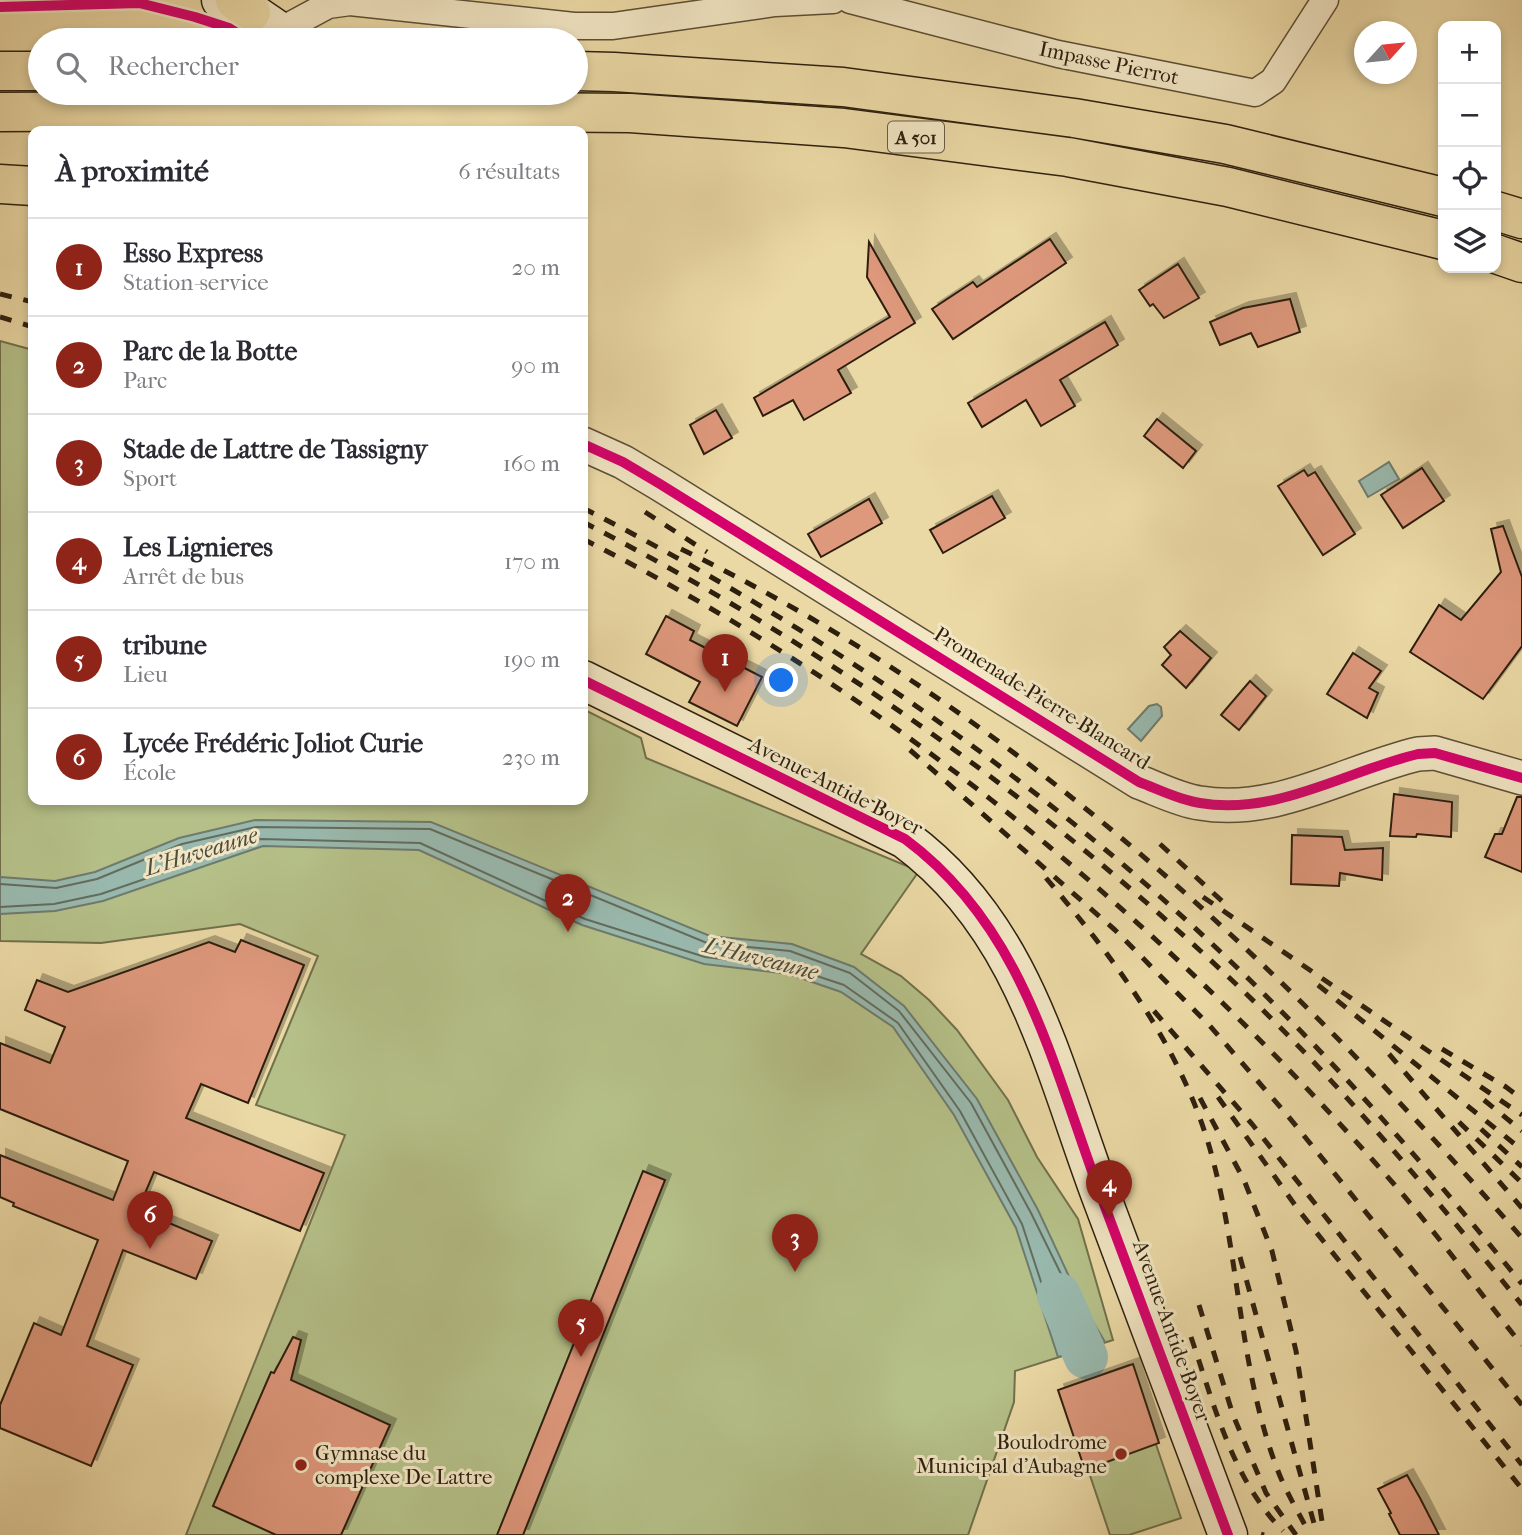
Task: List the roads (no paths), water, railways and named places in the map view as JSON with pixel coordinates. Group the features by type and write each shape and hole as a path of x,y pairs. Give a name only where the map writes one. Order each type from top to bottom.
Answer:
{"highway":[{"path":"0,71 28,71"},
{"name":"A 501","path":"588,72 843,87 1074,118 1225,144 1438,196"},
{"name":"A 501","path":"0,111 630,113 845,128 1068,157 1228,187 1438,239"},
{"path":"0,184 28,187"},
{"path":"1501,213 1522,219"},
{"path":"1501,256 1522,263"}],"main road":[{"name":"Avenue Antide Boyer","path":"588,682 885,828 924,853 963,891 992,932 1040,1025 1075,1127 1228,1535"}],"street":[{"path":"260,21 350,2 574,26 613,26 663,10 833,0"},
{"name":"Impasse Pierrot","path":"850,0 1058,54 1255,93 1273,81 1325,0"},
{"name":"Promenade Pierre Blancard","path":"588,446 632,467 1139,782 1174,795 1197,803 1229,807 1254,804 1278,799 1418,754 1435,753 1522,778"}],"water":[{"path":"1389,462 1399,479 1368,497 1359,481"},
{"path":"1157,704 1161,707 1162,716 1141,741 1128,729 1149,706"},
{"path":"255,820 431,822 710,936 792,944 854,967 904,1006 977,1099 1038,1210 1080,1300 1105,1342 1058,1357 1016,1228 954,1115 893,1027 841,992 789,974 704,964 582,925 419,850 263,846 103,901 55,911 0,914 0,877 55,881 95,872 179,838"}],"waterway":[{"name":"L'Huveaune","path":"1059,1295 1086,1357"}],"railway":[{"path":"0,294 28,301"},
{"path":"0,317 28,325"},
{"path":"588,511 678,558 861,669 1036,794 1119,862 1200,933 1341,1073 1403,1142 1522,1284"},
{"path":"645,512 707,552"},
{"path":"588,525 672,569 844,674 927,730 1087,853 1164,918 1276,1023 1420,1181 1522,1305"},
{"path":"588,542 698,601 809,669 916,743 1019,822 1118,906 1214,994 1305,1087 1410,1203 1522,1345"},
{"path":"681,549 803,613 919,685 1030,765 1136,850 1238,941 1336,1037 1431,1136 1522,1238"},
{"path":"910,750 1115,930 1210,1026 1288,1116 1522,1405"},
{"path":"1160,844 1223,902"},
{"path":"1046,878 1099,943 1147,1012 1168,1048 1202,1124 1223,1202 1248,1357 1265,1434 1281,1479 1309,1533"},
{"path":"1203,897 1522,1115"},
{"path":"1318,985 1522,1150"},
{"path":"1154,1011 1252,1124 1522,1465"},
{"path":"1442,1049 1522,1099"},
{"path":"1389,1054 1522,1208"},
{"path":"1218,1097 1300,1212 1522,1489"},
{"path":"1200,1098 1244,1180 1272,1251 1296,1351 1323,1528"},
{"path":"1484,1100 1522,1131"},
{"path":"1459,1122 1522,1183"},
{"path":"1481,1129 1522,1167"},
{"path":"1240,1257 1315,1527"},
{"path":"1199,1305 1233,1415 1266,1493 1296,1535"},
{"path":"1191,1337 1226,1440 1250,1488 1283,1531"}],"place":[{"name":"Esso Express","path":"725,692"},
{"name":"Parc de la Botte","path":"568,932"},
{"name":"Les Lignieres","path":"1109,1218"},
{"name":"Lycée Frédéric Joliot Curie","path":"150,1249"},
{"name":"Stade de Lattre de Tassigny","path":"795,1272"},
{"name":"tribune","path":"581,1357"},
{"name":"Boulodrome Municipal d'Aubagne","path":"1121,1454"},
{"name":"Gymnase du complexe De Lattre","path":"301,1465"}]}
